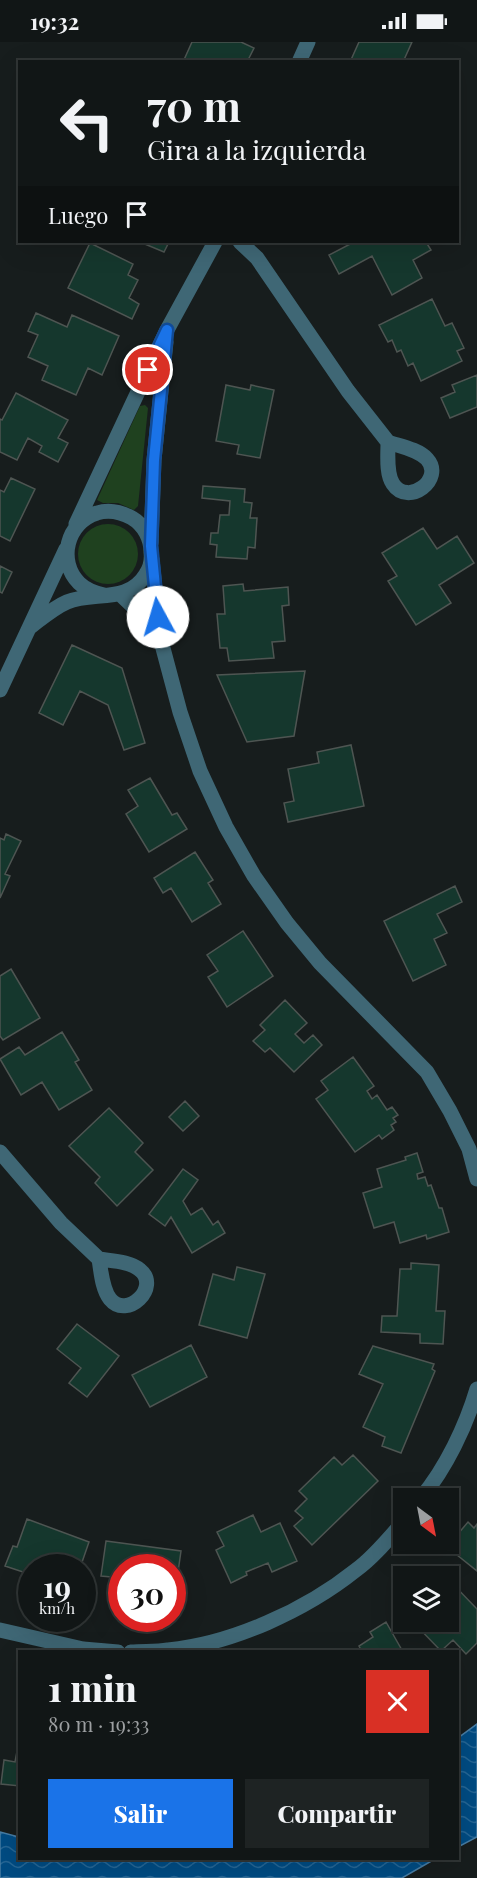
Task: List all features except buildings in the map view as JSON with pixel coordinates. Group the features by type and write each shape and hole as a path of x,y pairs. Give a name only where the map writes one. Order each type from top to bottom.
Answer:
{"street":[{"path":"300,60 308,42"},
{"path":"0,690 167,330 213,243"},
{"path":"241,243 257,258 348,391 387,442"},
{"path":"29,628 66,602 132,590 148,571 151,552 154,460 167,330"},
{"path":"104,596 90,591 79,583 71,572 67,558 71,537 84,519 97,513 111,511 125,514 137,521 146,532 151,552 160,637 180,712 200,771 226,827 254,876 287,923 320,963 427,1072 450,1111 468,1149 477,1179"},
{"path":"120,594 136,608 160,637"},
{"path":"0,1152 61,1223 99,1259"},
{"path":"428,1488 469,1416 477,1389"},
{"path":"169,1650 216,1641 274,1621 319,1596 358,1569 393,1534"},
{"path":"0,1630 95,1650"}],"green space":[{"path":"145,405 148,408 138,506 134,510 118,503 103,503 97,500 140,406"},
{"path":"108,524 129,533 138,554 129,575 108,584 87,575 78,554 87,533"}],"water":[{"path":"477,1724 477,1837 459,1846 459,1737"},
{"path":"0,1832 18,1837 18,1860 433,1860 402,1878 0,1878"}],"route":[{"path":"148,370 167,330 154,460 151,546 158,617"}]}
